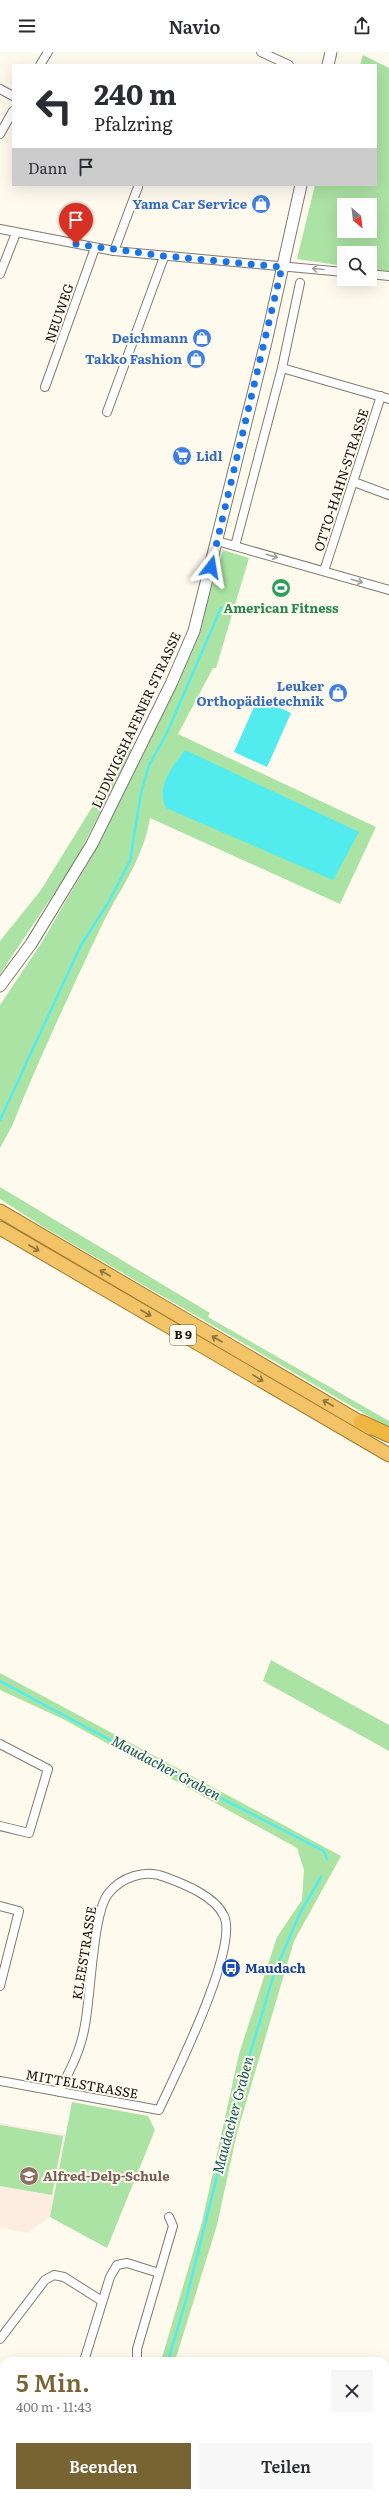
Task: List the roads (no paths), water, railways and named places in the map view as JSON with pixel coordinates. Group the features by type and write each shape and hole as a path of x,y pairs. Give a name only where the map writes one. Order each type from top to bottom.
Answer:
{"highway":[{"name":"B 9","path":"0,1211 389,1439"},
{"name":"B 9","path":"0,1228 389,1455"},
{"path":"362,1422 389,1435"}],"main road":[{"path":"328,64 331,52"},
{"name":"LUDWIGSHAFENER STRASSE","path":"0,986 31,944 107,816 171,684 194,631 287,267 301,186"}],"street":[{"path":"41,64 48,52"},
{"path":"261,52 287,64"},
{"path":"0,89 12,95"},
{"path":"0,134 12,113"},
{"path":"114,250 138,187"},
{"path":"0,229 94,248 164,256 337,271"},
{"path":"0,274 16,233"},
{"name":"NEUWEG","path":"45,387 94,248"},
{"path":"107,412 164,256"},
{"path":"377,275 389,276"},
{"path":"235,546 282,368 300,283"},
{"path":"282,368 385,398"},
{"name":"OTTO-HAHN-STRASSE","path":"324,571 354,482 385,398"},
{"path":"354,482 389,495"},
{"path":"217,541 389,590"},
{"path":"0,1744 48,1769 29,1833 0,1826"},
{"name":"KLEESTRASSE","path":"59,2092 76,2055 84,2030 100,1914 105,1900 113,1889 125,1879 143,1874 160,1875 203,1896 217,1905 225,1917 227,1936 205,2008 159,2110"},
{"path":"0,1906 19,1910 0,1986"},
{"name":"MITTELSTRASSE","path":"0,2081 159,2110"},
{"path":"137,2357 137,2349 173,2226 169,2217"},
{"path":"85,2357 102,2301 114,2269 122,2263 159,2273"},
{"path":"0,2339 45,2280 54,2274 64,2278 102,2301"}],"water":[{"path":"258,698 291,713 267,767 234,752"},
{"path":"185,750 359,832 333,880 166,808 163,800 164,784 175,763"}],"waterway":[{"path":"0,1120 81,945 108,903 130,861 141,793 149,765 166,735 221,608"},
{"name":"Maudacher Graben","path":"0,1681 166,1770 324,1851 327,1859"},
{"name":"Maudacher Graben","path":"169,2357 186,2300 237,2097 274,1974 300,1913 321,1877"}],"place":[{"name":"Yama Car Service","path":"261,204"},
{"name":"Deichmann","path":"202,338"},
{"name":"Takko Fashion","path":"196,359"},
{"name":"Lidl","path":"182,456"},
{"name":"American Fitness","path":"281,588"},
{"name":"Leuker Orthopädietechnik","path":"338,693"},
{"name":"Maudach","path":"231,1968"},
{"name":"Alfred-Delp-Schule","path":"29,2176"}]}
